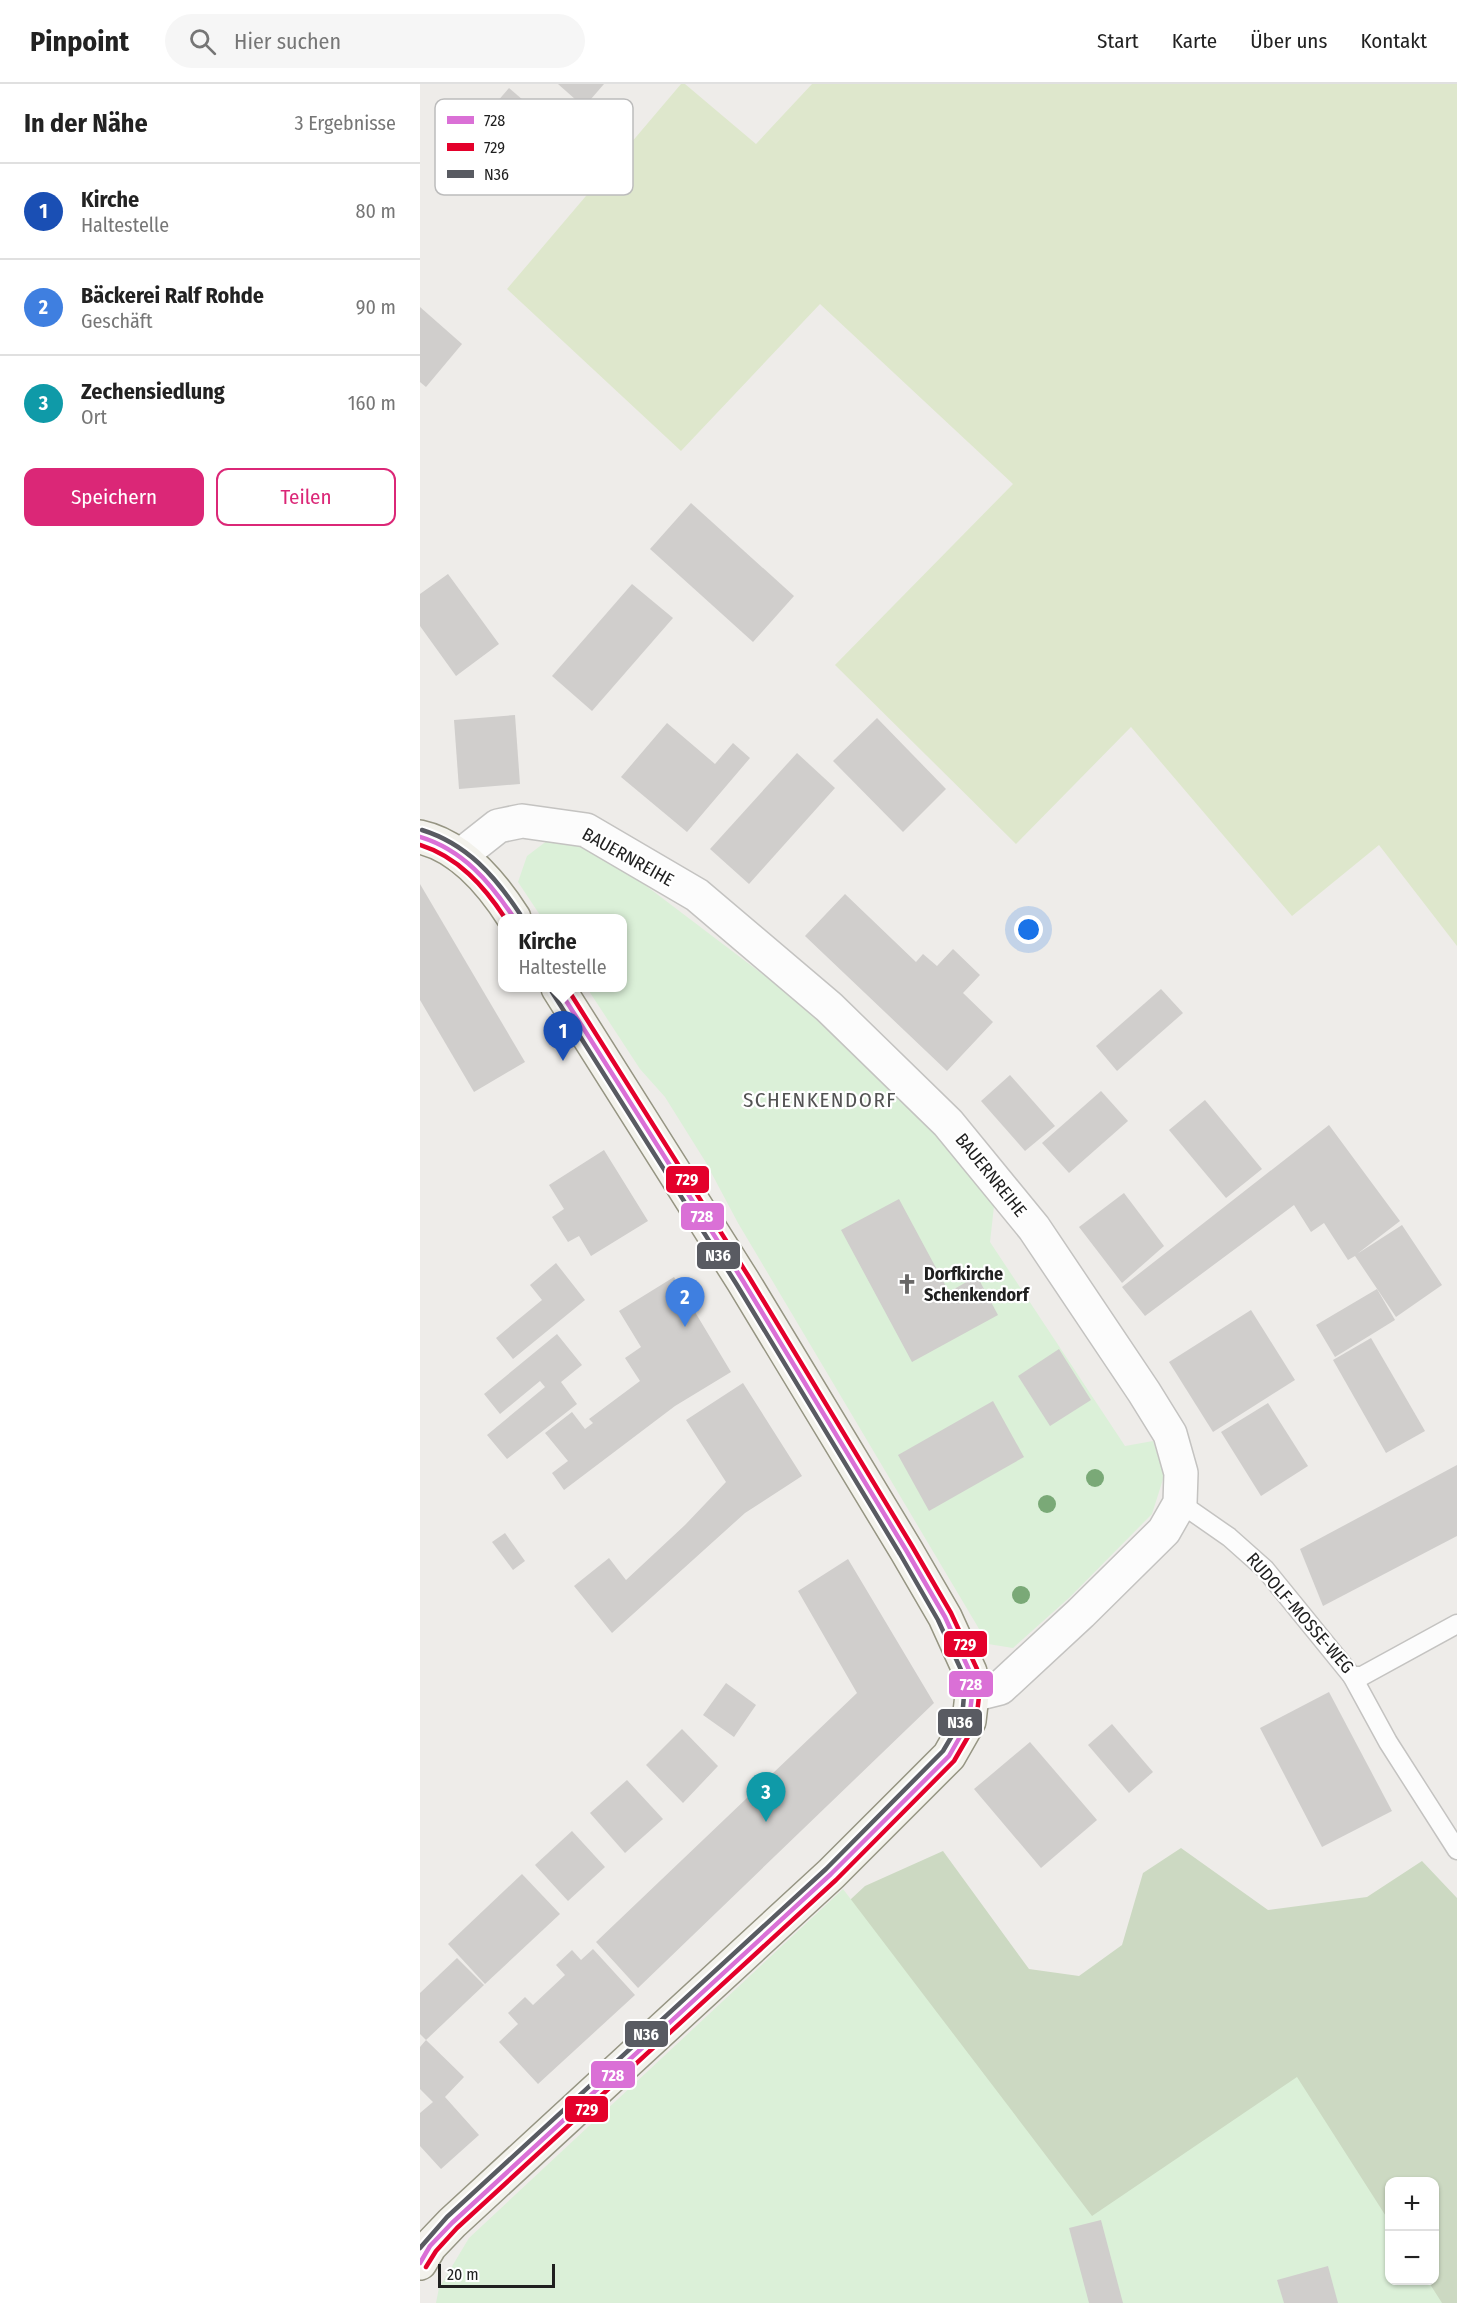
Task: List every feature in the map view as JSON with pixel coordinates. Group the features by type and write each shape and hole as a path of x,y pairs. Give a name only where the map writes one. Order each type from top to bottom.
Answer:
{"main road":[{"path":"420,837 432,840 460,856 501,897 512,914"},
{"path":"420,2263 430,2246 452,2223 831,1874 949,1756 969,1721 972,1695 970,1672 945,1617 906,1550 737,1271 561,992"}],"street":[{"name":"BAUERNREIHE","path":"460,856 498,826 522,821 586,830 697,895 829,1007 948,1123 1034,1228 1170,1434 1181,1473 1180,1503 1164,1531 1057,1636 1000,1688 972,1695"}],"lane":[{"name":"RUDOLF-MOSSE-WEG","path":"1180,1503 1229,1537 1266,1569 1352,1676 1362,1676 1457,1624"},
{"path":"1352,1676 1388,1742 1457,1850"}],"green space":[{"path":"681,84 685,84 756,144 812,84 1457,84 1457,946 1379,845 1292,916 1131,727 1016,844 835,665 1013,484 820,304 681,451 507,289 587,195 633,195 633,141"},
{"path":"552,837 587,841 819,1017 937,1132 994,1206 990,1242 1125,1446 1153,1441 1164,1476 1152,1514 1070,1597 1013,1648 988,1644 738,1223 705,1161 665,1097 640,1069 590,992 627,992 627,914 539,914 518,882 527,856"},
{"path":"1181,1848 1268,1910 1367,1897 1422,1861 1457,1898 1457,2303 446,2303 492,2233 865,1886 943,1851 1029,1969 1079,1976 1122,1945 1143,1873"},
{"path":"843,1889 1092,2216 1297,2077 1385,2215 1385,2285 1431,2285 1442,2303 436,2303 439,2288 469,2238"}],"building":[{"path":"558,84 604,84 591,99 575,99"},
{"path":"509,88 522,99 500,99"},
{"path":"420,307 462,344 426,387 420,382"},
{"path":"691,503 794,596 753,642 650,549"},
{"path":"448,574 499,644 456,676 420,626 420,594"},
{"path":"632,584 673,618 592,711 552,676"},
{"path":"515,715 520,784 459,789 454,720"},
{"path":"877,718 946,789 903,832 833,761"},
{"path":"667,723 715,764 733,743 750,758 687,832 621,777"},
{"path":"797,753 835,788 749,884 710,849"},
{"path":"420,884 525,1062 474,1092 420,1000"},
{"path":"845,894 916,962 923,954 937,966 953,949 980,975 963,993 993,1022 947,1071 805,936"},
{"path":"1161,989 1183,1013 1117,1071 1096,1046"},
{"path":"1010,1075 1055,1126 1025,1151 981,1101"},
{"path":"1101,1091 1128,1121 1069,1173 1042,1143"},
{"path":"1205,1100 1262,1169 1226,1198 1169,1130"},
{"path":"1329,1125 1400,1221 1357,1254 1402,1225 1442,1285 1396,1317 1355,1256 1348,1260 1324,1223 1311,1232 1294,1205 1145,1316 1122,1287"},
{"path":"604,1150 648,1221 591,1256 579,1236 568,1242 552,1217 564,1209 549,1185"},
{"path":"1124,1193 1164,1246 1122,1283 1079,1227"},
{"name":"Dorfkirche Schenkendorf","path":"899,1199 949,1292 977,1276 998,1315 912,1362 841,1230"},
{"path":"556,1263 585,1300 513,1359 496,1338 542,1300 530,1285"},
{"path":"674,1277 731,1372 675,1406 564,1490 552,1473 568,1461 545,1433 572,1412 585,1429 593,1423 589,1419 640,1381 625,1358 641,1347 619,1311"},
{"path":"1377,1289 1395,1320 1335,1357 1316,1325"},
{"path":"1251,1310 1295,1380 1213,1432 1169,1362"},
{"path":"557,1334 582,1365 561,1382 577,1404 507,1459 487,1435 545,1387 540,1381 500,1414 484,1394"},
{"path":"1371,1338 1425,1431 1386,1453 1333,1360"},
{"path":"1059,1349 1091,1400 1050,1426 1018,1376"},
{"path":"743,1383 802,1476 745,1513 612,1633 574,1586 609,1558 626,1580 685,1525 726,1482 686,1420"},
{"path":"993,1401 1024,1457 929,1511 898,1455"},
{"path":"1268,1403 1308,1466 1261,1496 1221,1432"},
{"path":"1457,1465 1457,1536 1323,1606 1300,1549"},
{"path":"505,1533 525,1561 513,1570 492,1542"},
{"path":"848,1559 934,1703 638,1988 596,1942 857,1693 798,1591"},
{"path":"726,1683 756,1705 734,1737 703,1715"},
{"path":"1329,1692 1392,1811 1322,1847 1260,1728"},
{"path":"1112,1724 1153,1772 1129,1793 1088,1745"},
{"path":"682,1729 718,1766 683,1803 646,1765"},
{"path":"1030,1742 1097,1820 1041,1868 974,1789"},
{"path":"627,1780 663,1819 625,1853 590,1813"},
{"path":"572,1831 605,1867 568,1901 535,1865"},
{"path":"522,1874 560,1914 485,1984 448,1944"},
{"path":"593,1949 635,1995 538,2084 499,2042 518,2024 508,2013 525,1997 533,2005 565,1975 556,1965 572,1950 581,1960"},
{"path":"457,1958 484,1985 426,2040 420,2034 420,1993"},
{"path":"426,2040 464,2077 445,2097 479,2135 441,2169 420,2146 420,2113 433,2102 420,2089 420,2047"},
{"path":"1101,2220 1123,2303 1089,2303 1069,2228"},
{"path":"1328,2266 1338,2303 1284,2303 1277,2280"}],"transit line":[{"name":"N36","path":"422,830 453,844 478,863 490,874 520,914"},
{"name":"728","path":"420,837 449,850 474,869 511,914"},
{"name":"729","path":"420,845 446,857 469,874 502,914"},
{"name":"N36","path":"420,2248 447,2217 826,1869 943,1751 962,1719 963,1674 938,1620 737,1285 552,992"},
{"name":"728","path":"420,2263 430,2246 452,2223 831,1874 949,1756 969,1721 972,1695 970,1672 945,1617 906,1550 743,1281 561,992"},
{"name":"729","path":"426,2267 436,2251 457,2228 836,1880 954,1761 976,1723 979,1696 977,1669 951,1613 749,1277 570,992"}],"place":[{"name":"Kirche","path":"563,1061"},
{"name":"Dorfkirche Schenkendorf","path":"907,1284"},
{"name":"Bäckerei Ralf Rohde","path":"685,1327"},
{"name":"Zechensiedlung","path":"766,1822"}],"district":[{"name":"SCHENKENDORF","path":"820,1100"}]}
